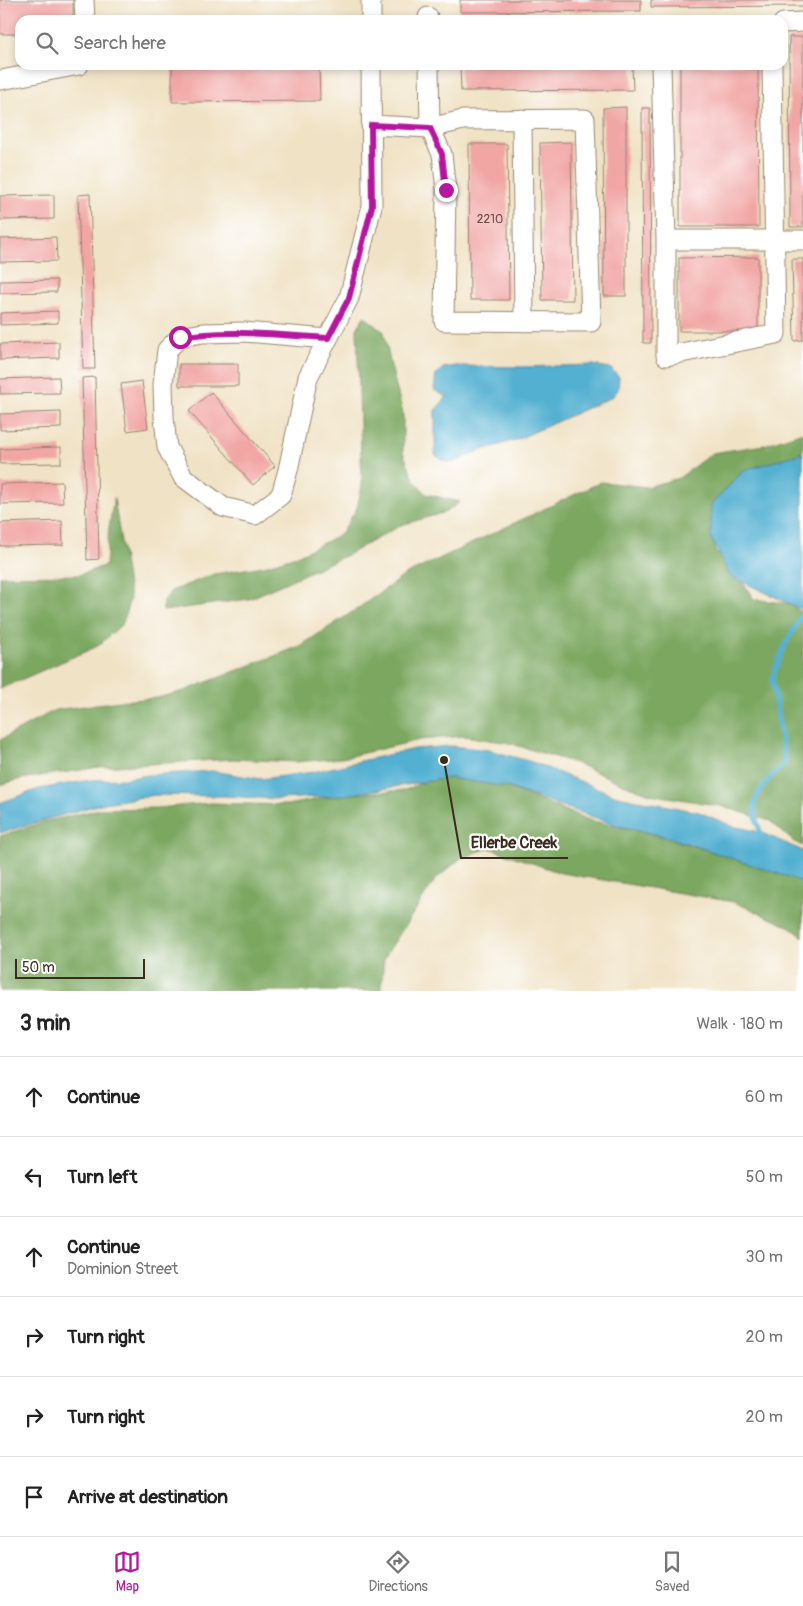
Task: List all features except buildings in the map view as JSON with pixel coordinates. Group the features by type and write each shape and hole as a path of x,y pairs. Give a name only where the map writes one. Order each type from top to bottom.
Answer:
{"street":[{"path":"84,0 86,15"},
{"path":"371,0 371,15"},
{"path":"788,23 803,22"},
{"path":"1,80 53,70"},
{"path":"328,338 244,332 203,333 180,337 167,350 163,392 167,447 183,477 224,507 255,515 281,495 308,377 349,298 372,206 371,70"},
{"path":"371,125 430,128 463,120 585,119 592,322 444,321 446,190 442,154 430,128 429,70"},
{"path":"661,70 666,240 666,356 776,334 772,70"},
{"path":"522,120 524,322"},
{"path":"666,240 803,240"}],"green space":[{"path":"364,316 384,332 403,414 403,452 414,480 426,494 460,502 446,512 401,525 349,554 249,599 163,611 163,602 171,591 214,574 264,566 299,555 341,534 357,508 362,485 357,329"},
{"path":"803,432 803,451 771,472 715,514 715,551 741,580 754,599 791,604 803,614 803,846 794,842 770,821 721,806 650,794 578,764 509,743 464,736 420,740 342,758 296,762 233,759 100,767 21,779 0,785 0,740 55,710 157,698 184,691 300,646 405,575 601,482 647,487 679,478 712,453 764,445"},
{"path":"114,498 130,598 123,623 98,646 0,689 0,576 79,575 106,565 109,527"},
{"path":"446,773 472,773 589,820 660,836 803,879 803,937 790,927 734,902 561,873 489,848 461,858 435,880 384,958 381,991 0,991 0,836 44,822 100,809 158,808 210,803 287,805 339,795 405,790"}],"water":[{"path":"593,365 610,368 619,377 618,390 612,397 516,440 479,451 452,463 435,455 435,410 447,397 434,390 436,375 443,368 457,366"},
{"path":"803,453 803,610 730,576 711,538 711,505 744,470"},
{"path":"451,746 489,750 532,762 617,796 699,812 732,826 760,832 803,851 803,882 668,837 616,825 507,787 449,778 339,796 278,799 155,795 104,803 0,833 0,803 39,789 91,780 125,779 148,775 212,771 261,779 313,772 414,749"}],"waterway":[{"path":"763,838 755,814 757,796 761,788 785,763 772,678 785,645 803,614"}],"place":[{"name":"Ellerbe Creek","path":"444,760"}],"route":[{"path":"180,337 203,333 244,332 328,338 349,298 372,206 371,125 430,128 442,154 446,190"}]}
